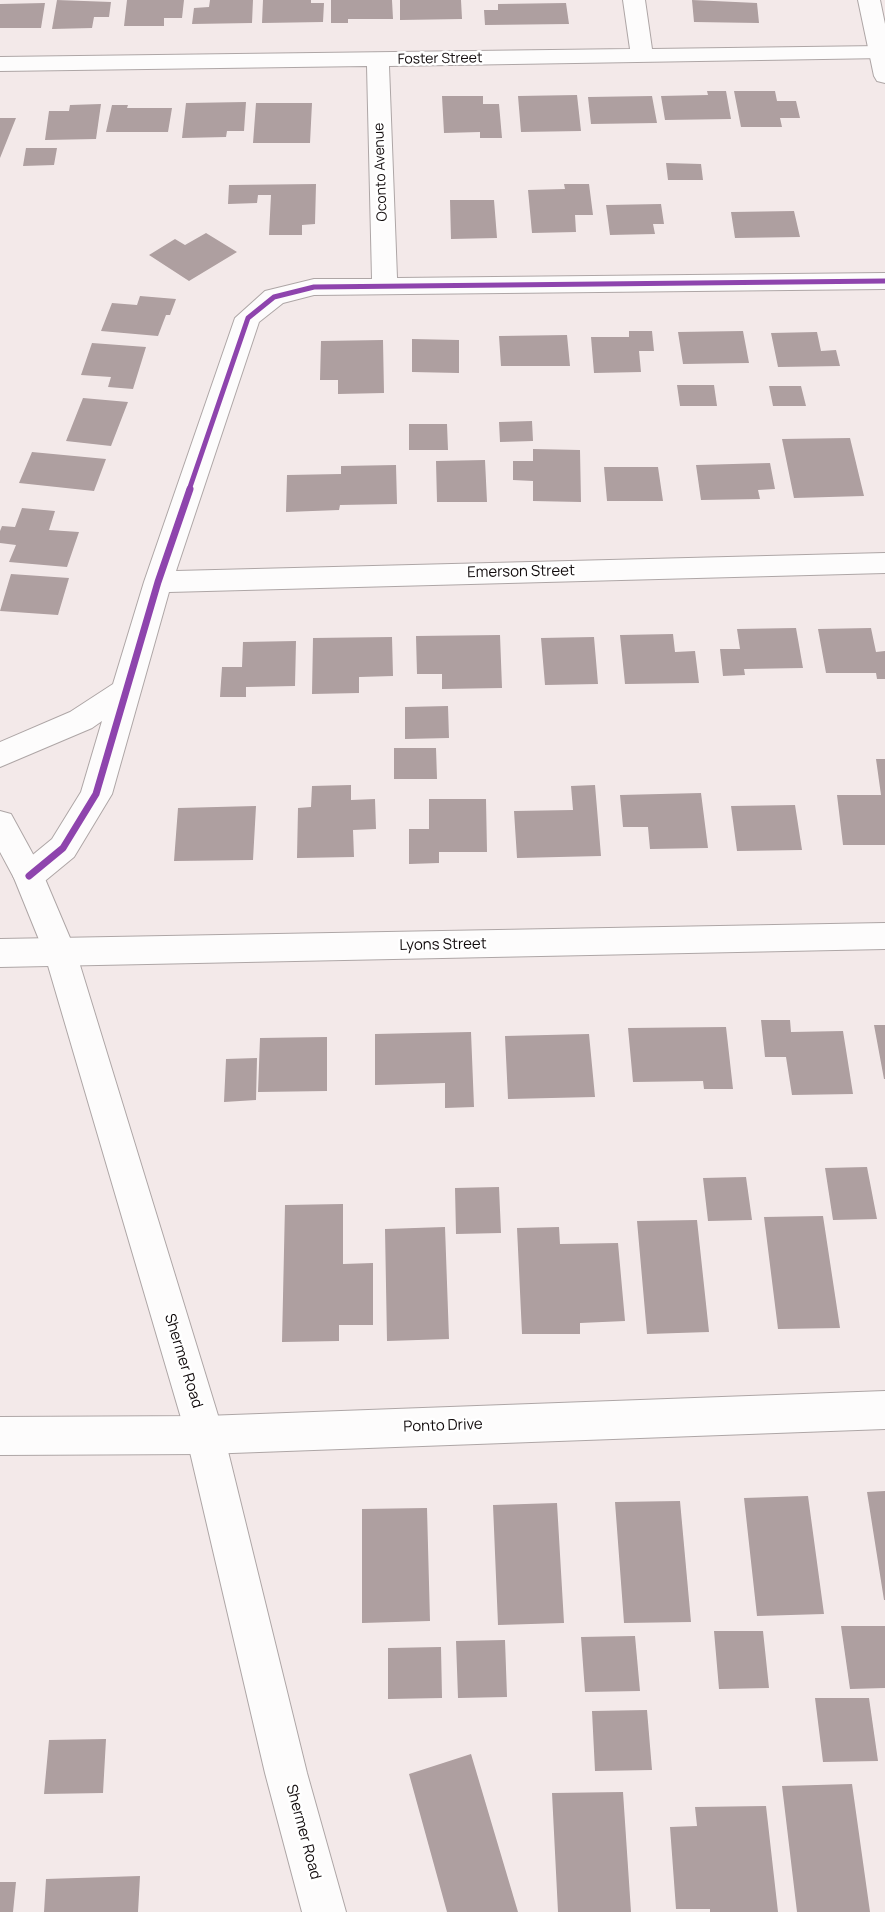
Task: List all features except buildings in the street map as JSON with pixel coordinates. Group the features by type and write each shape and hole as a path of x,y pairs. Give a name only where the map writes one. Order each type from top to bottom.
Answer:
{"street":[{"path":"634,0 642,56"},
{"path":"868,0 885,76"},
{"name":"Foster Street","path":"0,64 880,53"},
{"name":"Oconto Avenue","path":"378,59 385,285"},
{"path":"28,876 63,848 96,794 123,692 158,582 248,318 274,297 314,287 385,285 885,281"},
{"name":"Emerson Street","path":"158,582 885,563"},
{"path":"0,755 81,720 123,692"},
{"name":"Shermer Road","path":"0,823 28,876 60,952 205,1435 286,1773 324,1912"},
{"name":"Lyons Street","path":"0,953 885,936"},
{"name":"Ponto Drive","path":"0,1436 205,1435 885,1410"}],"transit line":[{"path":"29,876 63,848 96,794 158,582 248,318 274,297 314,287 885,281"}]}
